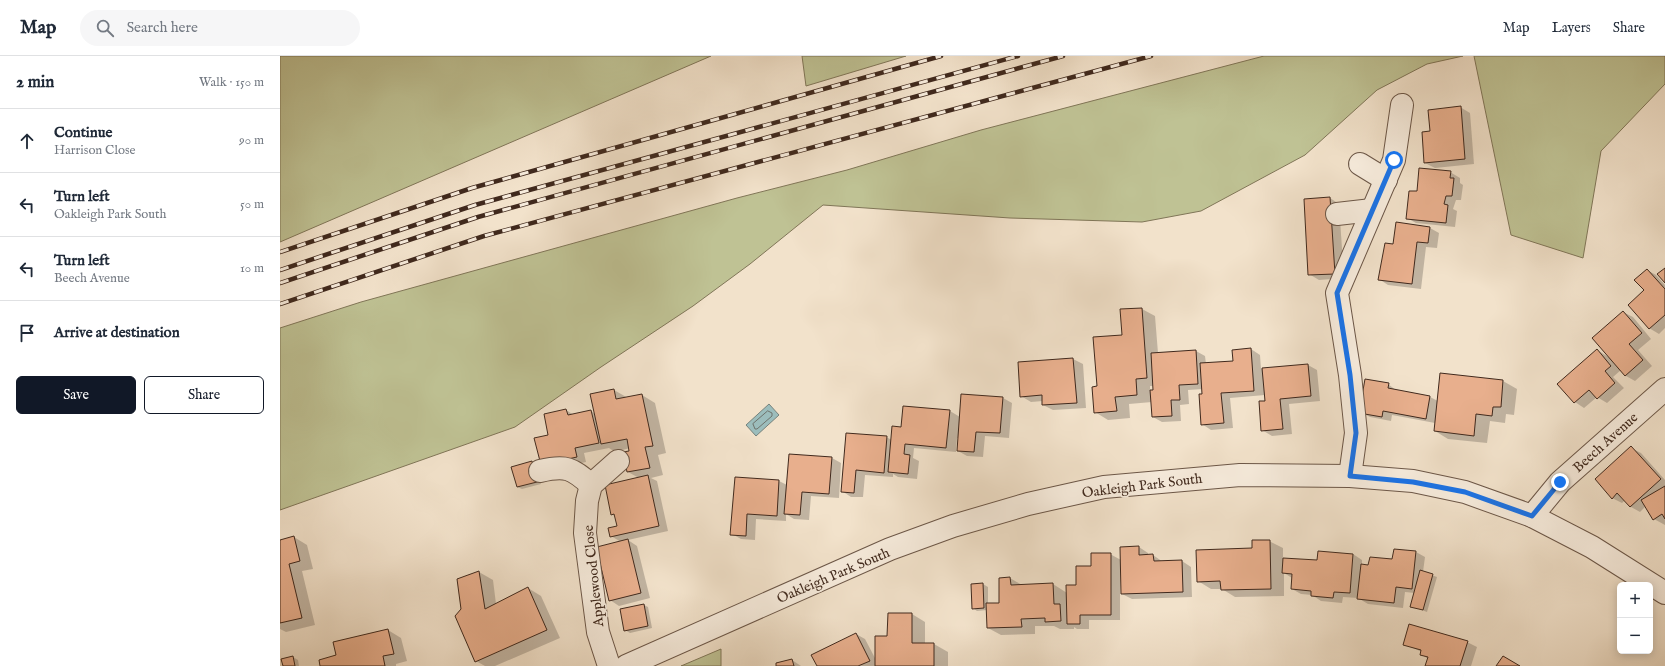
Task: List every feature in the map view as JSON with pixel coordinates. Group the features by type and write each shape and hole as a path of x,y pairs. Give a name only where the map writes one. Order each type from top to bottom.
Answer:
{"street":[{"path":"1350,476 1356,433 1350,375 1337,293 1394,160 1402,105"},
{"path":"1360,164 1386,180"},
{"path":"1337,214 1372,210"},
{"name":"Beech Avenue","path":"1532,516 1560,482 1665,389"},
{"path":"540,471 558,467 570,469 577,472 591,485 618,461"},
{"name":"Oakleigh Park South","path":"626,666 890,549 953,526 1028,504 1104,487 1240,475 1350,476 1413,482 1465,492 1532,516 1592,547 1665,593"},
{"name":"Applewood Close","path":"591,485 587,501 585,533 598,632 609,666"}],"green space":[{"path":"280,56 711,56 280,242"},
{"path":"802,56 906,56 806,86"},
{"path":"1264,56 1463,56 1427,64 1377,90 1305,155 1201,211 1142,222 1010,218 823,205 750,264 693,306 601,367 515,427 280,510 280,328 361,302 737,198 847,170 981,130"},
{"path":"1474,56 1665,56 1665,84 1601,151 1583,258 1511,235"},
{"path":"721,649 721,666 681,666"}],"water":[{"path":"769,404 779,415 756,436 746,425"}],"building":[{"path":"1461,106 1465,159 1424,163 1422,132 1430,131 1428,110"},
{"path":"1419,168 1451,171 1450,178 1454,178 1452,196 1446,196 1444,204 1448,205 1446,223 1406,219 1409,191 1417,191"},
{"path":"1330,197 1335,274 1308,275 1304,199"},
{"path":"1396,222 1430,227 1428,243 1417,242 1412,284 1378,280 1385,243 1393,244"},
{"path":"1665,268 1665,283 1657,274"},
{"path":"1647,269 1665,289 1665,315 1649,329 1628,305 1644,290 1634,280"},
{"path":"1142,308 1147,378 1136,379 1137,395 1115,397 1117,411 1094,413 1092,387 1097,386 1093,337 1122,335 1120,309"},
{"path":"1623,311 1642,333 1629,344 1643,360 1625,376 1592,338"},
{"path":"1251,348 1254,391 1221,393 1224,423 1201,425 1199,394 1202,394 1200,363 1233,361 1232,350"},
{"path":"1597,349 1611,366 1605,371 1615,383 1597,399 1589,390 1574,403 1557,384"},
{"path":"1196,350 1198,384 1179,385 1180,400 1171,400 1172,416 1152,417 1150,390 1153,390 1151,353"},
{"path":"1073,358 1077,403 1042,405 1042,395 1020,397 1018,362"},
{"path":"1308,364 1311,396 1280,399 1283,429 1261,431 1259,401 1265,401 1262,368"},
{"path":"1440,373 1503,380 1501,407 1493,407 1492,416 1476,414 1474,436 1434,431"},
{"path":"1365,379 1389,383 1388,388 1430,396 1426,419 1383,411 1382,417 1359,413"},
{"path":"614,389 616,399 642,394 653,446 645,447 650,468 627,472 623,452 629,451 627,439 601,444 590,394"},
{"path":"961,394 1003,397 1000,433 976,432 974,452 957,451"},
{"path":"903,406 950,410 946,448 905,444 904,454 910,455 908,474 888,472 892,426 901,427"},
{"path":"566,409 568,415 591,410 599,443 575,448 577,457 541,465 534,438 548,435 544,414"},
{"path":"846,433 887,436 884,473 856,470 854,493 841,492"},
{"path":"1631,446 1661,479 1630,507 1617,493 1612,499 1595,479"},
{"path":"789,454 832,457 829,494 802,492 800,515 784,514"},
{"path":"532,461 537,482 517,487 511,467"},
{"path":"648,475 659,526 610,537 608,528 617,526 614,514 611,515 605,485"},
{"path":"735,477 779,480 777,516 747,514 746,536 730,535"},
{"path":"1665,486 1665,519 1662,514 1653,520 1641,500"},
{"path":"294,536 300,561 289,564 302,618 280,623 280,540"},
{"path":"628,539 641,593 609,601 600,563 589,549"},
{"path":"1252,540 1270,540 1271,589 1221,590 1220,581 1197,582 1196,550 1252,548"},
{"path":"1139,546 1139,555 1153,554 1154,561 1182,560 1183,592 1121,594 1120,547"},
{"path":"1394,549 1416,551 1412,589 1396,587 1394,603 1357,599 1361,564 1368,565 1370,557 1392,559"},
{"path":"1318,551 1353,554 1350,593 1334,592 1333,598 1311,596 1311,591 1291,589 1292,574 1282,573 1283,558 1317,560"},
{"path":"1091,553 1111,553 1111,615 1080,615 1080,624 1067,624 1066,585 1076,585 1076,566 1091,566"},
{"path":"1420,570 1433,574 1423,610 1410,607"},
{"path":"479,571 485,609 528,587 547,630 475,662 455,616 461,609 457,579"},
{"path":"1010,577 1011,585 1053,583 1054,604 1060,604 1061,621 1045,622 1045,618 1021,619 1022,627 987,628 986,603 999,603 999,578"},
{"path":"983,583 984,608 972,609 971,584"},
{"path":"644,604 648,626 624,631 620,609"},
{"path":"888,613 912,613 912,643 934,643 934,666 875,666 875,636 887,636"},
{"path":"1409,624 1468,641 1460,666 1425,666 1428,657 1420,655 1421,650 1403,645"},
{"path":"388,629 394,654 383,656 385,666 320,666 319,660 336,655 333,642"},
{"path":"856,633 870,661 858,666 817,666 811,655"},
{"path":"293,656 295,666 283,666 281,659"},
{"path":"1503,656 1520,666 1496,666"},
{"path":"792,659 794,666 776,666 776,663"}],"railway":[{"path":"280,252 472,188 941,56"},
{"path":"280,270 475,205 1018,56"},
{"path":"280,283 478,217 1063,56"},
{"path":"280,304 484,236 1151,56"}],"route":[{"path":"1394,160 1337,293 1350,375 1356,433 1350,476 1413,482 1465,492 1532,516 1560,482"}]}
